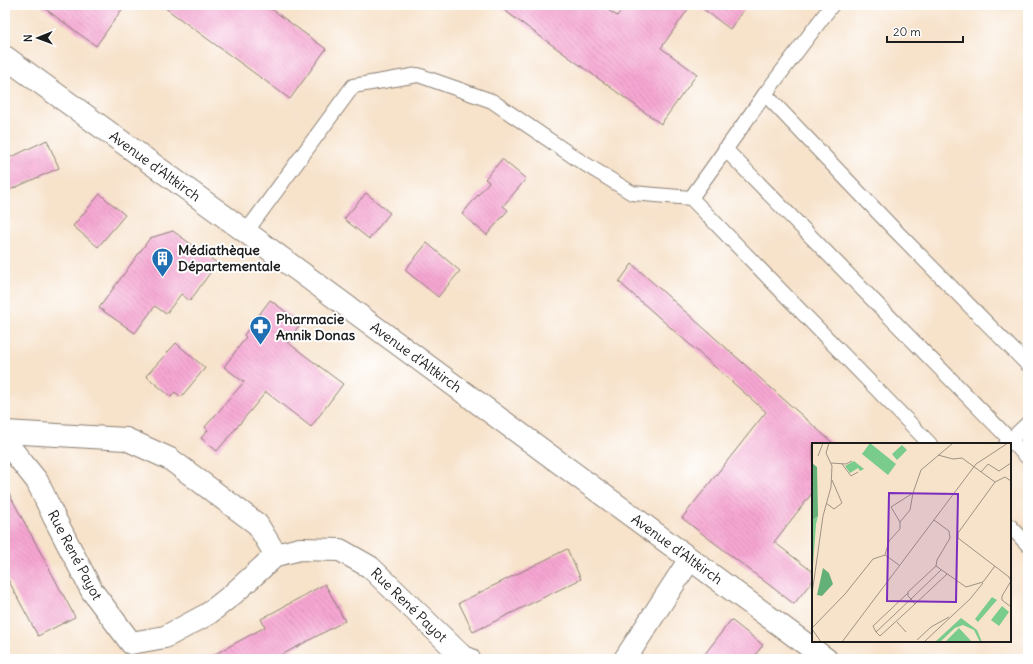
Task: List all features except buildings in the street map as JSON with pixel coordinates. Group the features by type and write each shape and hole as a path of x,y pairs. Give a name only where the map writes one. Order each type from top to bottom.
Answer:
{"street":[{"name":"Avenue d'Altkirch","path":"5,57 246,232 826,659"},
{"path":"5,432 126,439 170,459 258,524 276,555"},
{"name":"Rue René Payot","path":"5,441 37,481 92,591 131,643 165,637 208,614 233,594 276,555 300,549 340,550 370,567 463,657 469,659"},
{"path":"625,659 690,559"}],"lane":[{"path":"691,198 765,94 832,5"},
{"path":"246,232 353,86 418,76 492,101 577,159 632,193 691,198 929,443"},
{"path":"765,94 891,226 1028,365"},
{"path":"725,149 1008,442 1028,423"},
{"path":"1011,444 1028,458"},
{"path":"1011,527 1028,544"}],"place":[{"name":"Médiathèque Départementale","path":"163,278"},
{"name":"Pharmacie Annik Donas","path":"261,346"}]}
